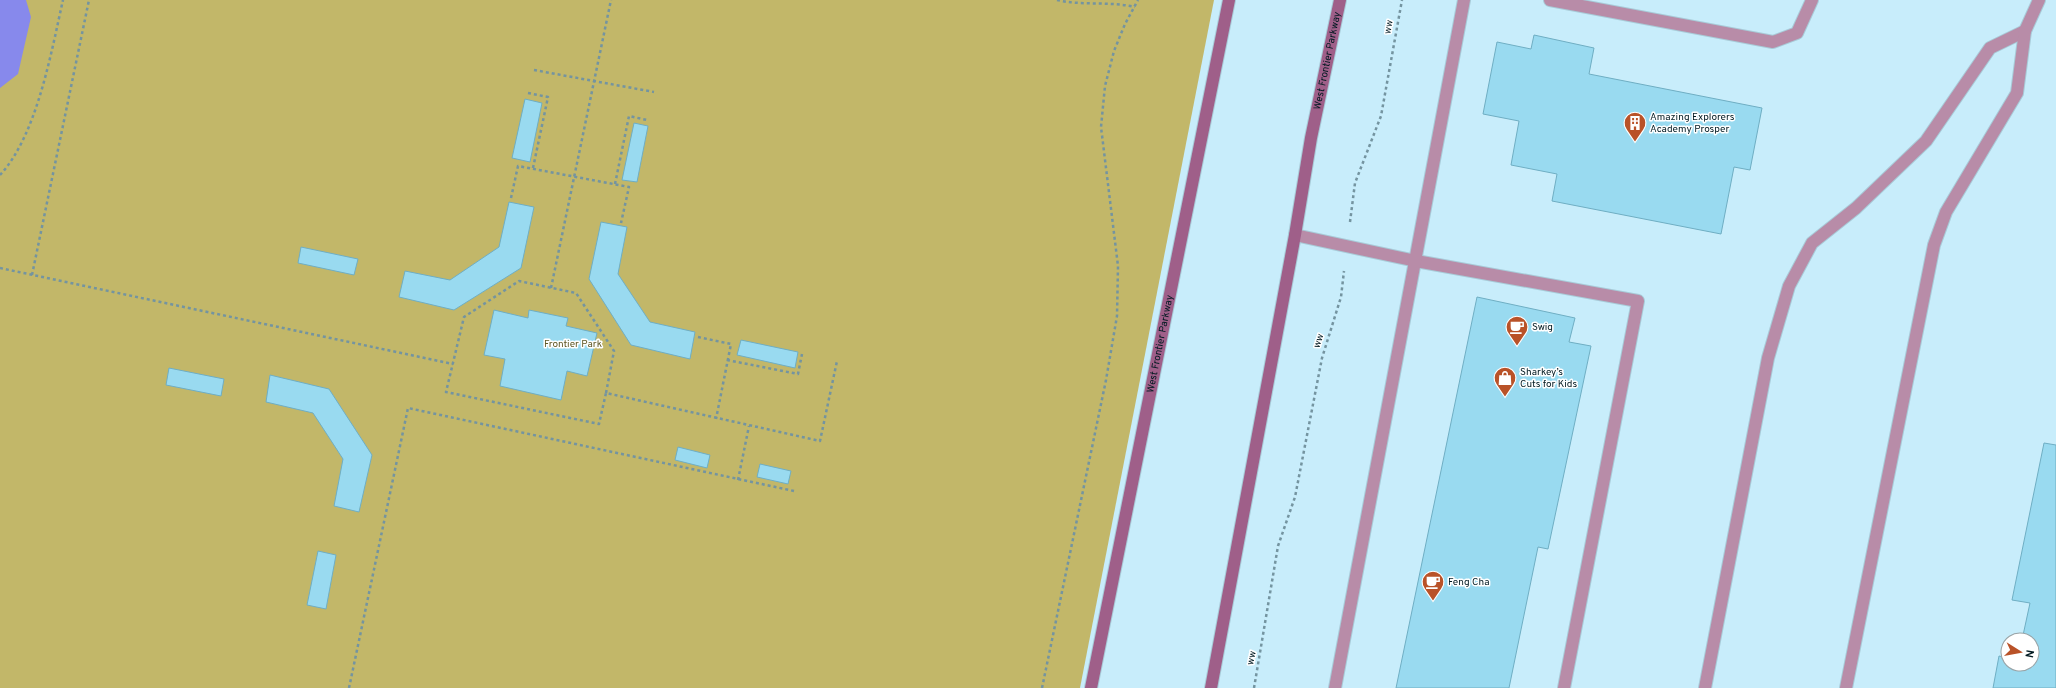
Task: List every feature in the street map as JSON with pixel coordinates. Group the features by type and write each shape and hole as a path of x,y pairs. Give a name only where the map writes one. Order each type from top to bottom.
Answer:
{"street":[{"name":"West Frontier Parkway","path":"1091,688 1229,0"},
{"name":"West Frontier Parkway","path":"1211,688 1295,235 1311,138 1340,0"}],"lane":[{"path":"1334,688 1416,261 1464,0"},
{"path":"1550,0 1773,42 1797,33 1812,0"},
{"path":"1846,688 1934,245 1946,212 2017,93 2024,31 2039,0"},
{"path":"1705,688 1768,358 1788,286 1812,243 1856,208 1926,141 1990,48 2024,31"},
{"path":"1295,235 1416,261 1638,300 1564,688"}],"path":[{"path":"0,175 24,141 40,91 63,0"},
{"path":"32,275 89,0"},
{"path":"551,288 610,0"},
{"path":"1057,0 1076,4 1117,3 1135,7"},
{"path":"1042,688 1106,380 1117,316 1118,266 1101,127 1105,86 1114,51 1125,24 1138,0"},
{"name":"ww","path":"1254,688 1278,546 1295,497 1322,358 1341,297 1355,183 1381,116 1402,0"},
{"path":"534,70 654,92"},
{"path":"528,93 548,97 533,168"},
{"path":"615,184 629,116 647,120"},
{"path":"511,198 518,166 628,187 621,224"},
{"path":"0,268 453,364"},
{"path":"519,281 551,288 576,293 614,351 599,424 446,392 464,317 519,281"},
{"path":"698,337 731,344 716,419"},
{"path":"728,360 798,374 802,354"},
{"path":"606,393 820,442 837,361"},
{"path":"349,688 408,408 794,492"},
{"path":"738,480 749,426"}],"green space":[{"name":"Frontier Park","path":"0,0 1214,0 1080,688 0,688"}],"shaded area":[{"path":"0,0 26,0 31,17 18,74 0,88"}],"building":[{"name":"Amazing Explorers Academy Prosper","path":"1534,35 1594,48 1589,74 1762,108 1750,170 1734,167 1721,234 1552,201 1557,174 1511,165 1519,121 1483,114 1497,42 1531,49"},
{"path":"525,99 542,103 530,162 512,158"},
{"path":"634,123 648,126 637,182 622,180"},
{"path":"509,202 534,207 521,268 454,310 399,297 405,271 450,280 499,247"},
{"path":"601,222 627,227 618,274 650,322 695,332 690,359 631,345 589,279"},
{"path":"301,247 358,259 354,275 298,263"},
{"path":"1477,297 1575,318 1569,342 1591,346 1548,549 1538,547 1509,688 1396,688"},
{"path":"494,310 528,318 529,310 568,318 566,326 597,333 587,376 567,371 561,400 500,386 505,359 484,355"},
{"path":"741,340 798,352 795,368 737,355"},
{"path":"169,368 224,379 221,396 166,385"},
{"path":"270,375 329,389 372,455 359,512 334,506 343,459 313,413 266,402"},
{"path":"2044,443 2056,445 2056,688 1993,688 1999,656 2000,672 2040,672 2040,632 2024,632 2030,603 2012,600"},
{"path":"678,447 710,455 707,468 675,460"},
{"path":"760,464 791,471 788,484 757,477"},
{"path":"318,551 336,555 326,609 307,605"}],"place":[{"name":"Amazing Explorers Academy Prosper","path":"1635,142"},
{"name":"Swig","path":"1517,346"},
{"name":"Sharkey’s Cuts for Kids","path":"1505,398"},
{"name":"Feng Cha","path":"1433,602"}]}
